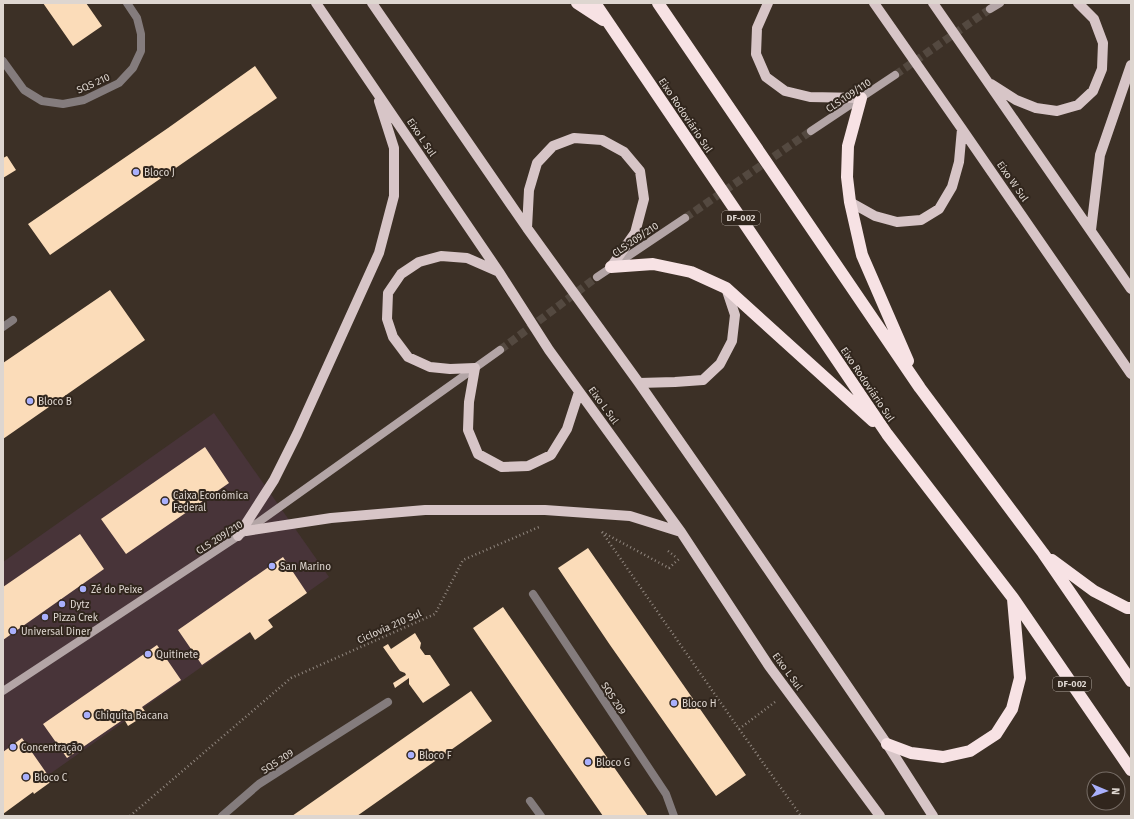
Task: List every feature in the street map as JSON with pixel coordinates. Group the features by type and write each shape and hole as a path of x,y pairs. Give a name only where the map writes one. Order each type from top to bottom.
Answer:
{"highway":[{"path":"577,3 609,24"},
{"name":"Eixo Rodoviário Sul","path":"595,3 887,434 1013,598 1131,770"},
{"path":"658,3 664,9 920,388 1043,553 1131,681"},
{"path":"861,98 848,146 846,177 850,202 862,255 920,388"},
{"path":"611,267 653,264 691,272 726,288 887,434"},
{"path":"1043,553 1094,591 1127,608 1131,608"},
{"path":"887,744 911,753 942,757 970,752 996,734 1012,709 1020,678 1013,598"}],"main road":[{"name":"Eixo L Sul","path":"316,3 549,350 682,532 769,666 880,816"},
{"path":"372,3 527,228 639,383 722,502 887,744 933,816"},
{"path":"768,3 757,28 756,54 766,77 785,91 810,97 861,98"},
{"name":"Eixo W Sul","path":"874,3 1131,374"},
{"path":"933,3 1131,289"},
{"path":"986,81 1016,100 1036,108 1056,111 1078,105 1093,91 1102,69 1103,43 1094,19 1078,3"},
{"path":"1091,230 1100,155 1131,65"},
{"path":"242,534 274,480 297,434 379,253 394,196 394,148 375,89"},
{"path":"850,202 875,216 897,222 921,220 939,209 952,187 959,162 962,129"},
{"path":"527,228 529,190 537,163 553,146 574,138 602,140 624,152 640,171 644,199 635,232 611,267"},
{"path":"498,272 467,258 441,256 419,262 401,274 388,293 387,319 394,337 408,357 430,367 450,369 475,368 469,402 468,430 478,454 502,467 528,466 551,455 567,429 579,392"},
{"path":"639,383 703,380 720,364 732,341 735,315 726,288"},
{"path":"242,534 331,518 425,510 544,510 630,516 682,532"}],"street":[{"name":"SQS 210","path":"3,61 24,90 42,101 63,104 84,100 118,83 133,68 141,51 141,34 137,18 127,3"},
{"path":"990,9 1000,3"},
{"name":"CLS 109/110","path":"811,131 895,76"},
{"name":"CLS 209/210","path":"597,277 685,218"},
{"path":"3,327 13,320"},
{"name":"CLS 209/210","path":"3,691 242,534 500,350"},
{"name":"SQS 209","path":"533,594 666,794 674,816"},
{"name":"SQS 209","path":"222,816 259,784 388,702"},
{"path":"530,801 541,816"}],"path":[{"name":"Ciclovia 210 Sul","path":"130,816 291,678 435,614 463,560 543,525"},
{"path":"679,559 669,568 602,531 801,816"},
{"path":"739,729 778,699"}],"shaded area":[{"path":"214,413 329,577 3,807 3,562"}],"building":[{"path":"43,3 86,3 102,26 73,46"},
{"name":"Bloco J","path":"255,66 277,98 50,255 28,224"},
{"path":"7,156 16,170 3,178 3,158"},
{"name":"Bloco B","path":"110,290 145,340 3,439 3,363"},
{"name":"Caixa Econômica Federal","path":"205,447 229,483 126,554 101,519"},
{"path":"80,534 104,569 3,640 3,587"},
{"name":"Bloco H","path":"588,548 746,775 716,796 558,568"},
{"path":"283,557 307,593 268,620 273,627 255,640 250,632 202,665 178,630"},
{"name":"Bloco G","path":"503,607 648,816 603,816 525,704 473,628"},
{"path":"415,633 421,643 420,648 425,655 430,655 450,685 423,703 409,684 409,678 395,688 393,683 406,675 400,671 383,647 388,644 391,649"},
{"path":"157,645 181,680 142,707 147,714 128,726 124,719 67,758 43,724"},
{"name":"Bloco F","path":"471,691 492,721 357,816 292,816"},
{"name":"Bloco C","path":"22,738 52,781 34,794 33,792 3,814 3,752"}],"tunnel":[{"path":"895,75 990,9"},
{"path":"685,218 811,131"},
{"path":"500,350 597,277"}],"place":[{"name":"Bloco J","path":"136,172"},
{"name":"Bloco B","path":"30,401"},
{"name":"Caixa Econômica Federal","path":"165,501"},
{"name":"San Marino","path":"272,566"},
{"name":"Zé do Peixe","path":"83,589"},
{"name":"Dytz","path":"62,604"},
{"name":"Pizza Crek","path":"45,617"},
{"name":"Universal Diner","path":"13,631"},
{"name":"Quitinete","path":"148,654"},
{"name":"Bloco H","path":"674,703"},
{"name":"Chiquita Bacana","path":"87,715"},
{"name":"Concentração","path":"13,747"},
{"name":"Bloco F","path":"411,755"},
{"name":"Bloco G","path":"588,762"},
{"name":"Bloco C","path":"26,777"}]}
